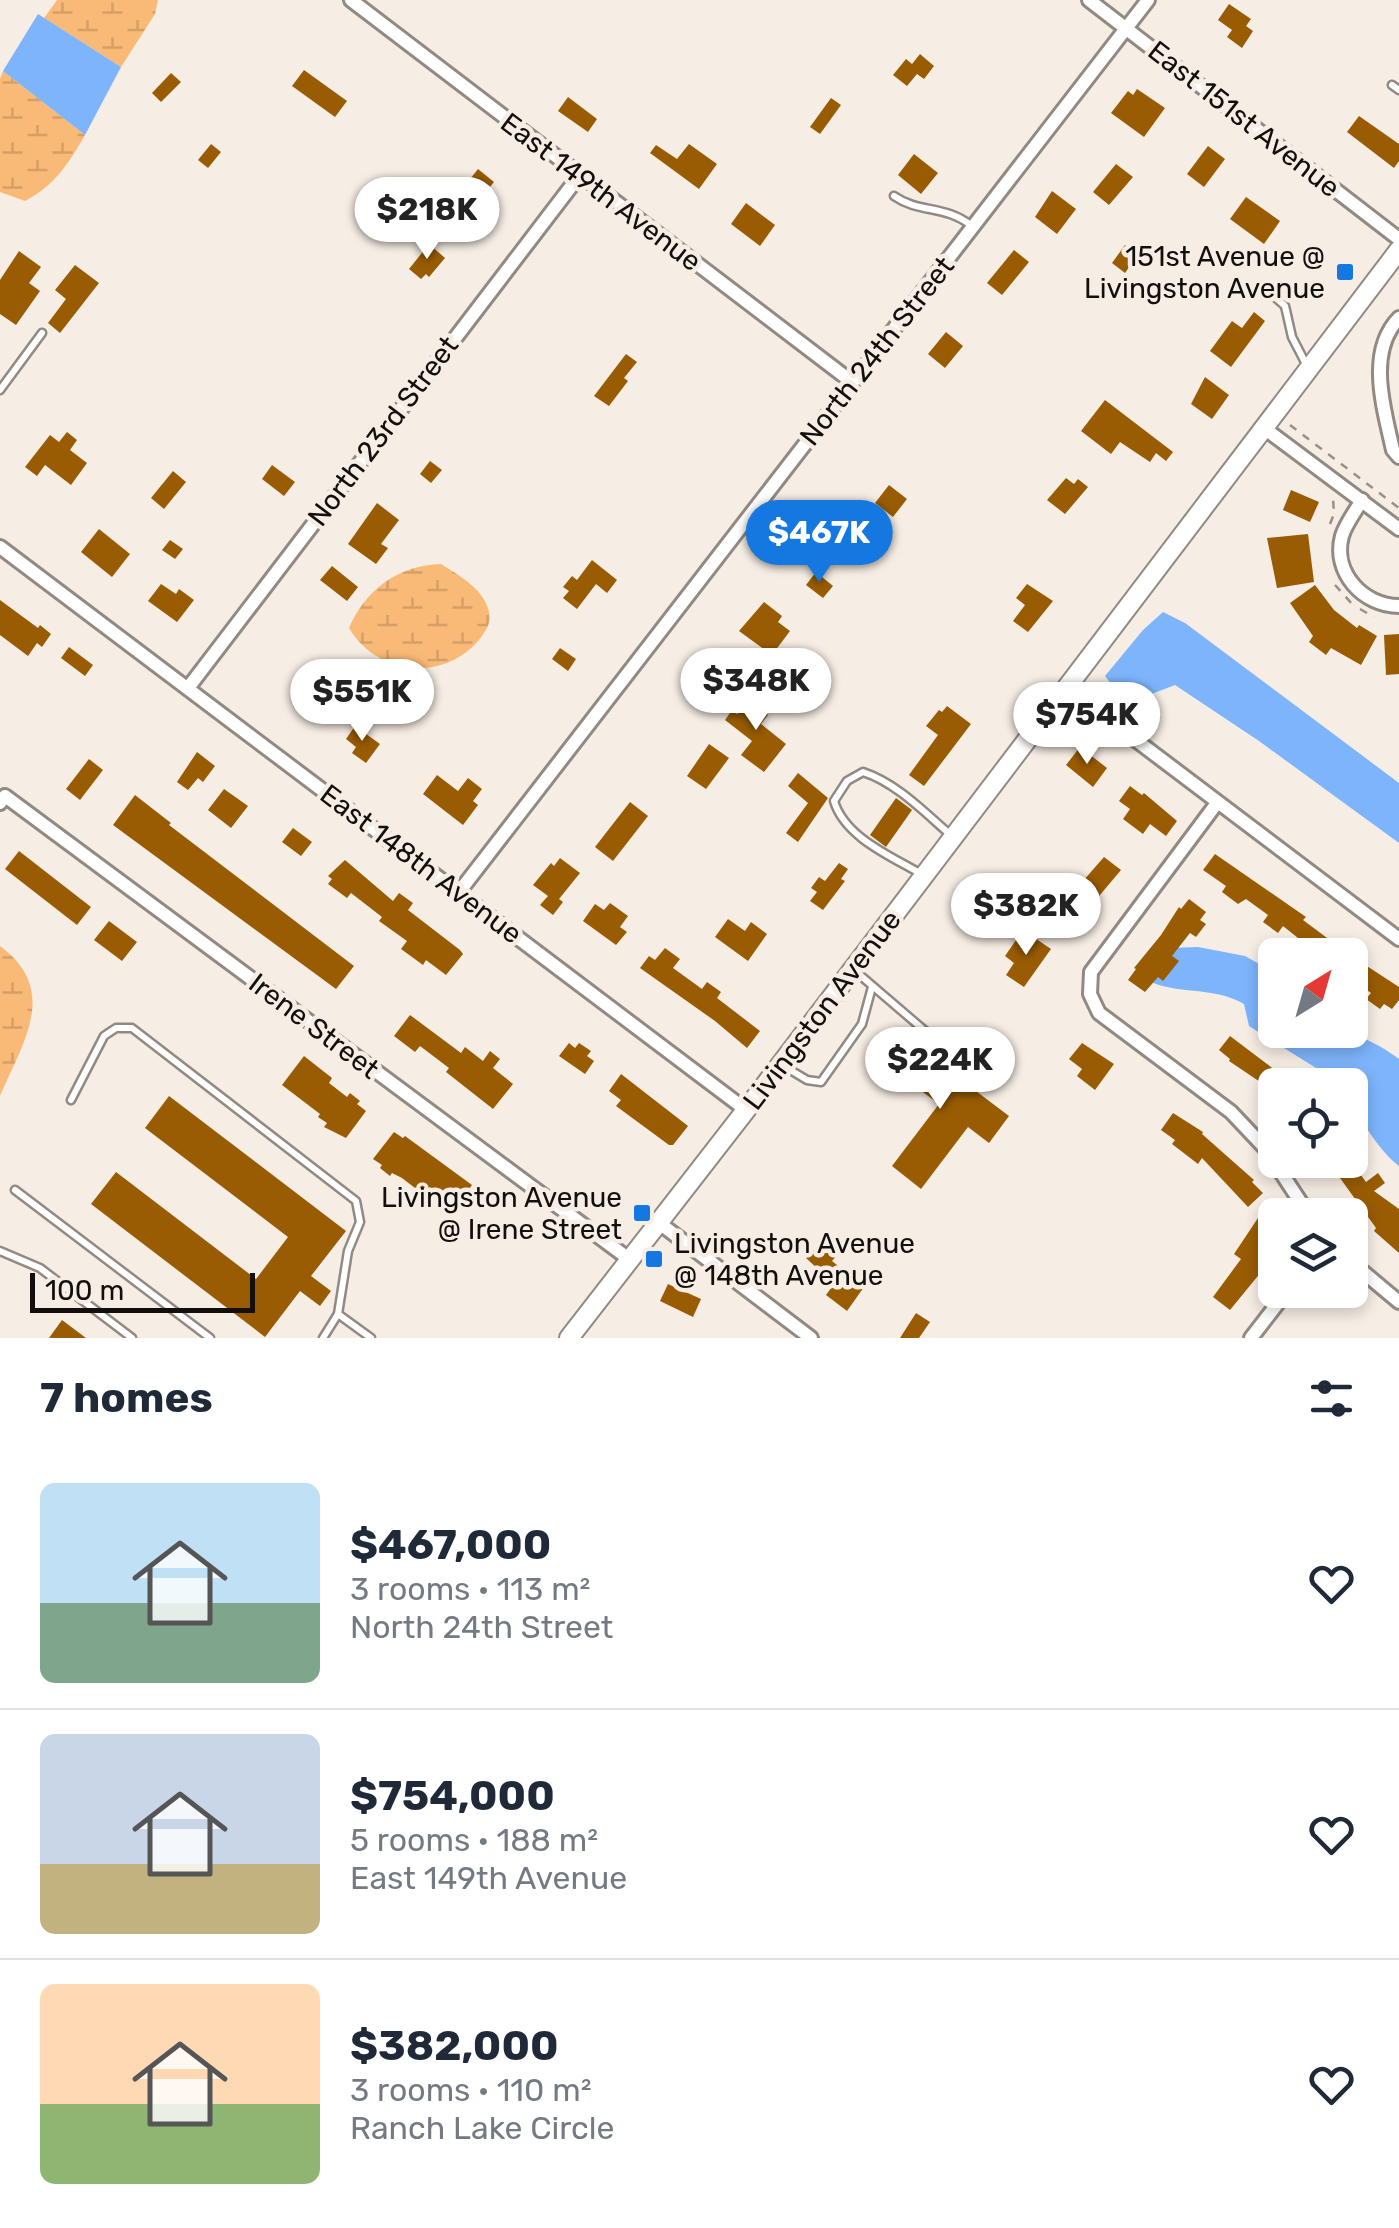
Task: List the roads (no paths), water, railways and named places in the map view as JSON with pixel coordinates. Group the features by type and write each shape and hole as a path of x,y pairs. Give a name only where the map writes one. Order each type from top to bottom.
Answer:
{"street":[{"name":"East 149th Avenue","path":"351,0 852,382"},
{"name":"East 151st Avenue","path":"1089,0 1399,239"},
{"name":"North 24th Street","path":"459,892 1148,0"},
{"name":"North 23rd Street","path":"188,688 579,176"},
{"name":"Livingston Avenue","path":"569,1338 1399,250"},
{"path":"1399,318 1392,324 1383,350 1379,386 1393,450 1399,457"},
{"path":"1264,428 1399,528"},
{"path":"1362,500 1341,539 1343,568 1360,593 1389,606 1399,606"},
{"name":"East 148th Avenue","path":"0,548 746,1110"},
{"path":"1067,688 1399,939"},
{"name":"Irene Street","path":"0,802 5,796 629,1259"},
{"path":"1217,803 1090,972 1090,994 1099,1013 1230,1112 1265,1148 1298,1198"},
{"path":"658,1222 812,1338"},
{"path":"1368,1276 1399,1302"},
{"path":"1252,1338 1274,1308"}],"lane":[{"path":"894,196 903,202 957,214 973,227"},
{"path":"1266,288 1285,306 1292,337 1308,369"},
{"path":"0,390 42,332"},
{"path":"924,875 852,830 836,808 838,792 856,775 871,774 907,798 953,838"},
{"path":"853,969 924,1030 964,1058"},
{"path":"781,1064 807,1080 821,1082 862,1024 872,986"},
{"path":"71,1100 104,1036 116,1028 132,1028 356,1200 360,1222 348,1251 338,1314 323,1338"},
{"path":"15,1190 210,1338"},
{"path":"0,1252 40,1268 132,1338"},
{"path":"338,1314 371,1338"}],"water":[{"path":"38,14 121,67 85,135 3,71"},
{"path":"1163,612 1185,623 1399,783 1399,843 1175,685 1149,695 1121,697 1105,676"},
{"path":"1198,947 1245,956 1258,963 1258,1032 1249,1026 1244,1004 1232,998 1167,987 1143,978 1171,948"},
{"path":"1368,1041 1399,1059 1399,1166 1368,1130 1368,1068 1316,1068 1284,1048 1368,1048"}],"place":[{"name":"151st Avenue @ Livingston Avenue","path":"1345,272"},
{"name":"Livingston Avenue @ Irene Street","path":"642,1213"},
{"name":"Livingston Avenue @ 148th Avenue","path":"654,1259"}]}
